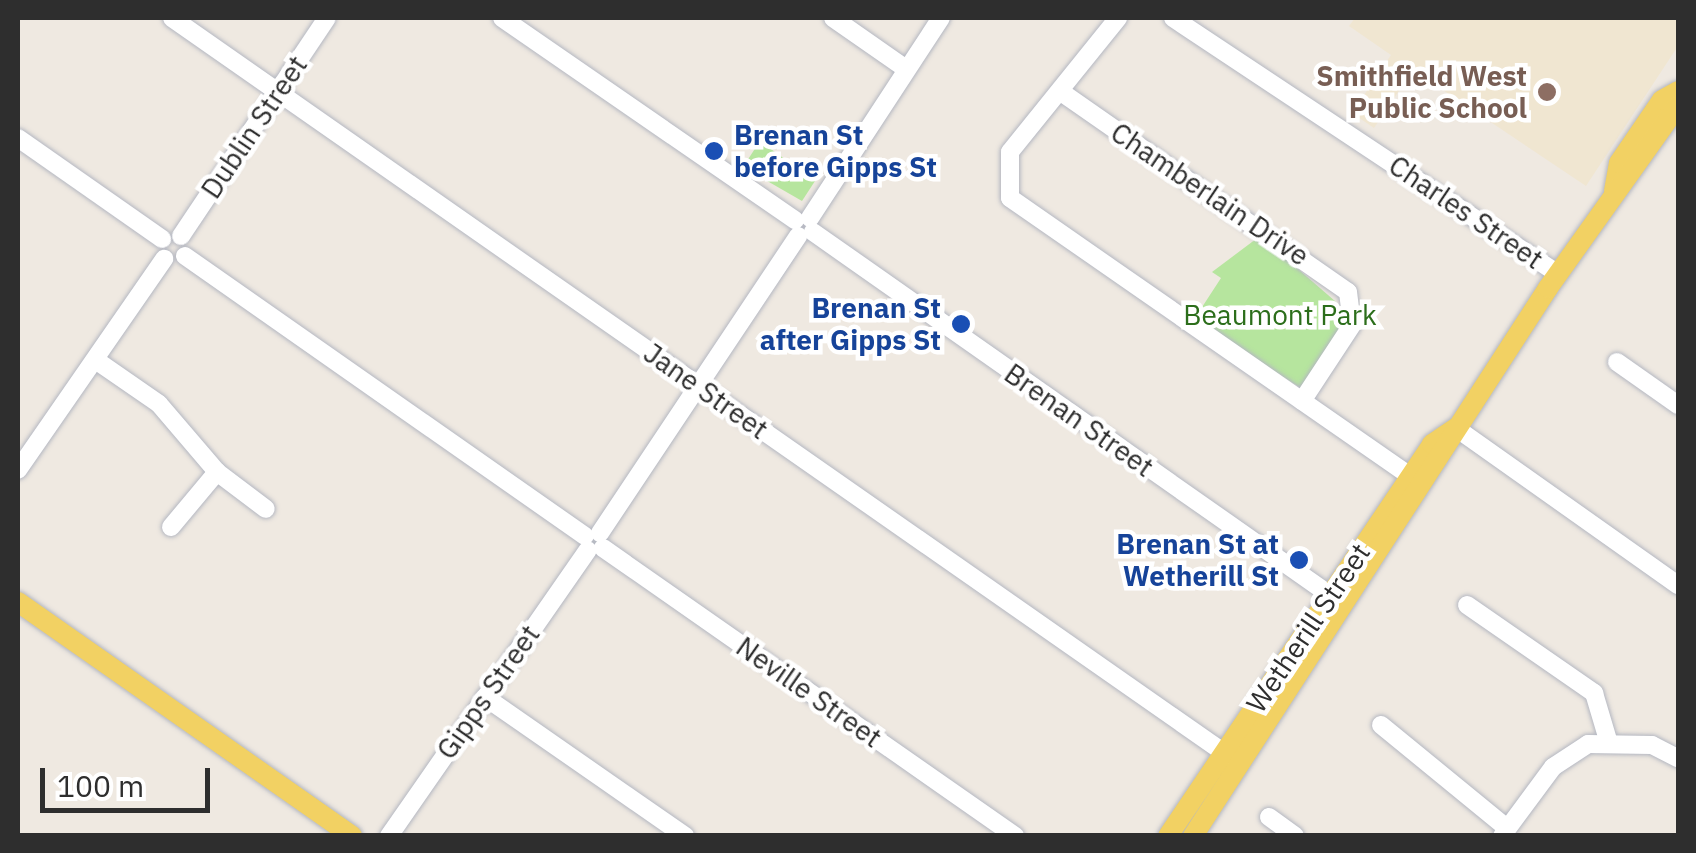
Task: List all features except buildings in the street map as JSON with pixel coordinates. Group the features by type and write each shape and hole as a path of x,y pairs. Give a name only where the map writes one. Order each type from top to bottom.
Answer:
{"main road":[{"name":"Wetherill Street","path":"1614,192 1619,162 1662,100 1678,91"},
{"name":"Wetherill Street","path":"1168,836 1233,759 1558,274 1614,192 1636,175 1678,106"},
{"name":"Wetherill Street","path":"1339,601 1410,476 1456,428"},
{"path":"18,602 352,836"},
{"name":"Wetherill Street","path":"1193,836 1233,759"}],"street":[{"name":"Jane Street","path":"172,18 1233,759"},
{"name":"Dublin Street","path":"181,236 327,18"},
{"name":"Brenan Street","path":"502,18 1339,601"},
{"path":"833,18 906,69"},
{"name":"Gipps Street","path":"390,836 594,541 941,18"},
{"path":"1118,18 1064,94 1010,152 1010,198 1410,476"},
{"name":"Charles Street","path":"1173,18 1558,274"},
{"name":"Chamberlain Drive","path":"1064,94 1348,292 1352,325 1302,401"},
{"path":"18,138 162,239 181,236 185,256 164,259"},
{"path":"18,470 164,259 162,239"},
{"name":"Neville Street","path":"185,256 1015,836"},
{"path":"96,361 159,404 217,472 266,509"},
{"path":"1617,362 1678,405"},
{"path":"1456,428 1678,582"},
{"path":"18,436 34,447"},
{"path":"171,526 217,472"},
{"path":"1467,604 1594,693 1608,740"},
{"path":"485,696 685,836"},
{"path":"1381,725 1504,832 1553,767 1608,740 1678,758"},
{"path":"1269,817 1295,836"}],"shaded area":[{"name":"Smithfield West Public School","path":"1355,18 1678,18 1678,46 1586,186 1413,70 1374,128 1352,113 1391,55 1349,26"}],"green space":[{"path":"760,141 815,181 802,201 743,167"},
{"name":"Beaumont Park","path":"1260,236 1343,308 1344,323 1301,388 1193,321 1221,278 1212,272"}],"place":[{"name":"Smithfield West Public School","path":"1547,92"},
{"name":"Brenan St before Gipps St","path":"714,151"},
{"name":"Brenan St after Gipps St","path":"961,324"},
{"name":"Brenan St at Wetherill St","path":"1299,560"}]}
